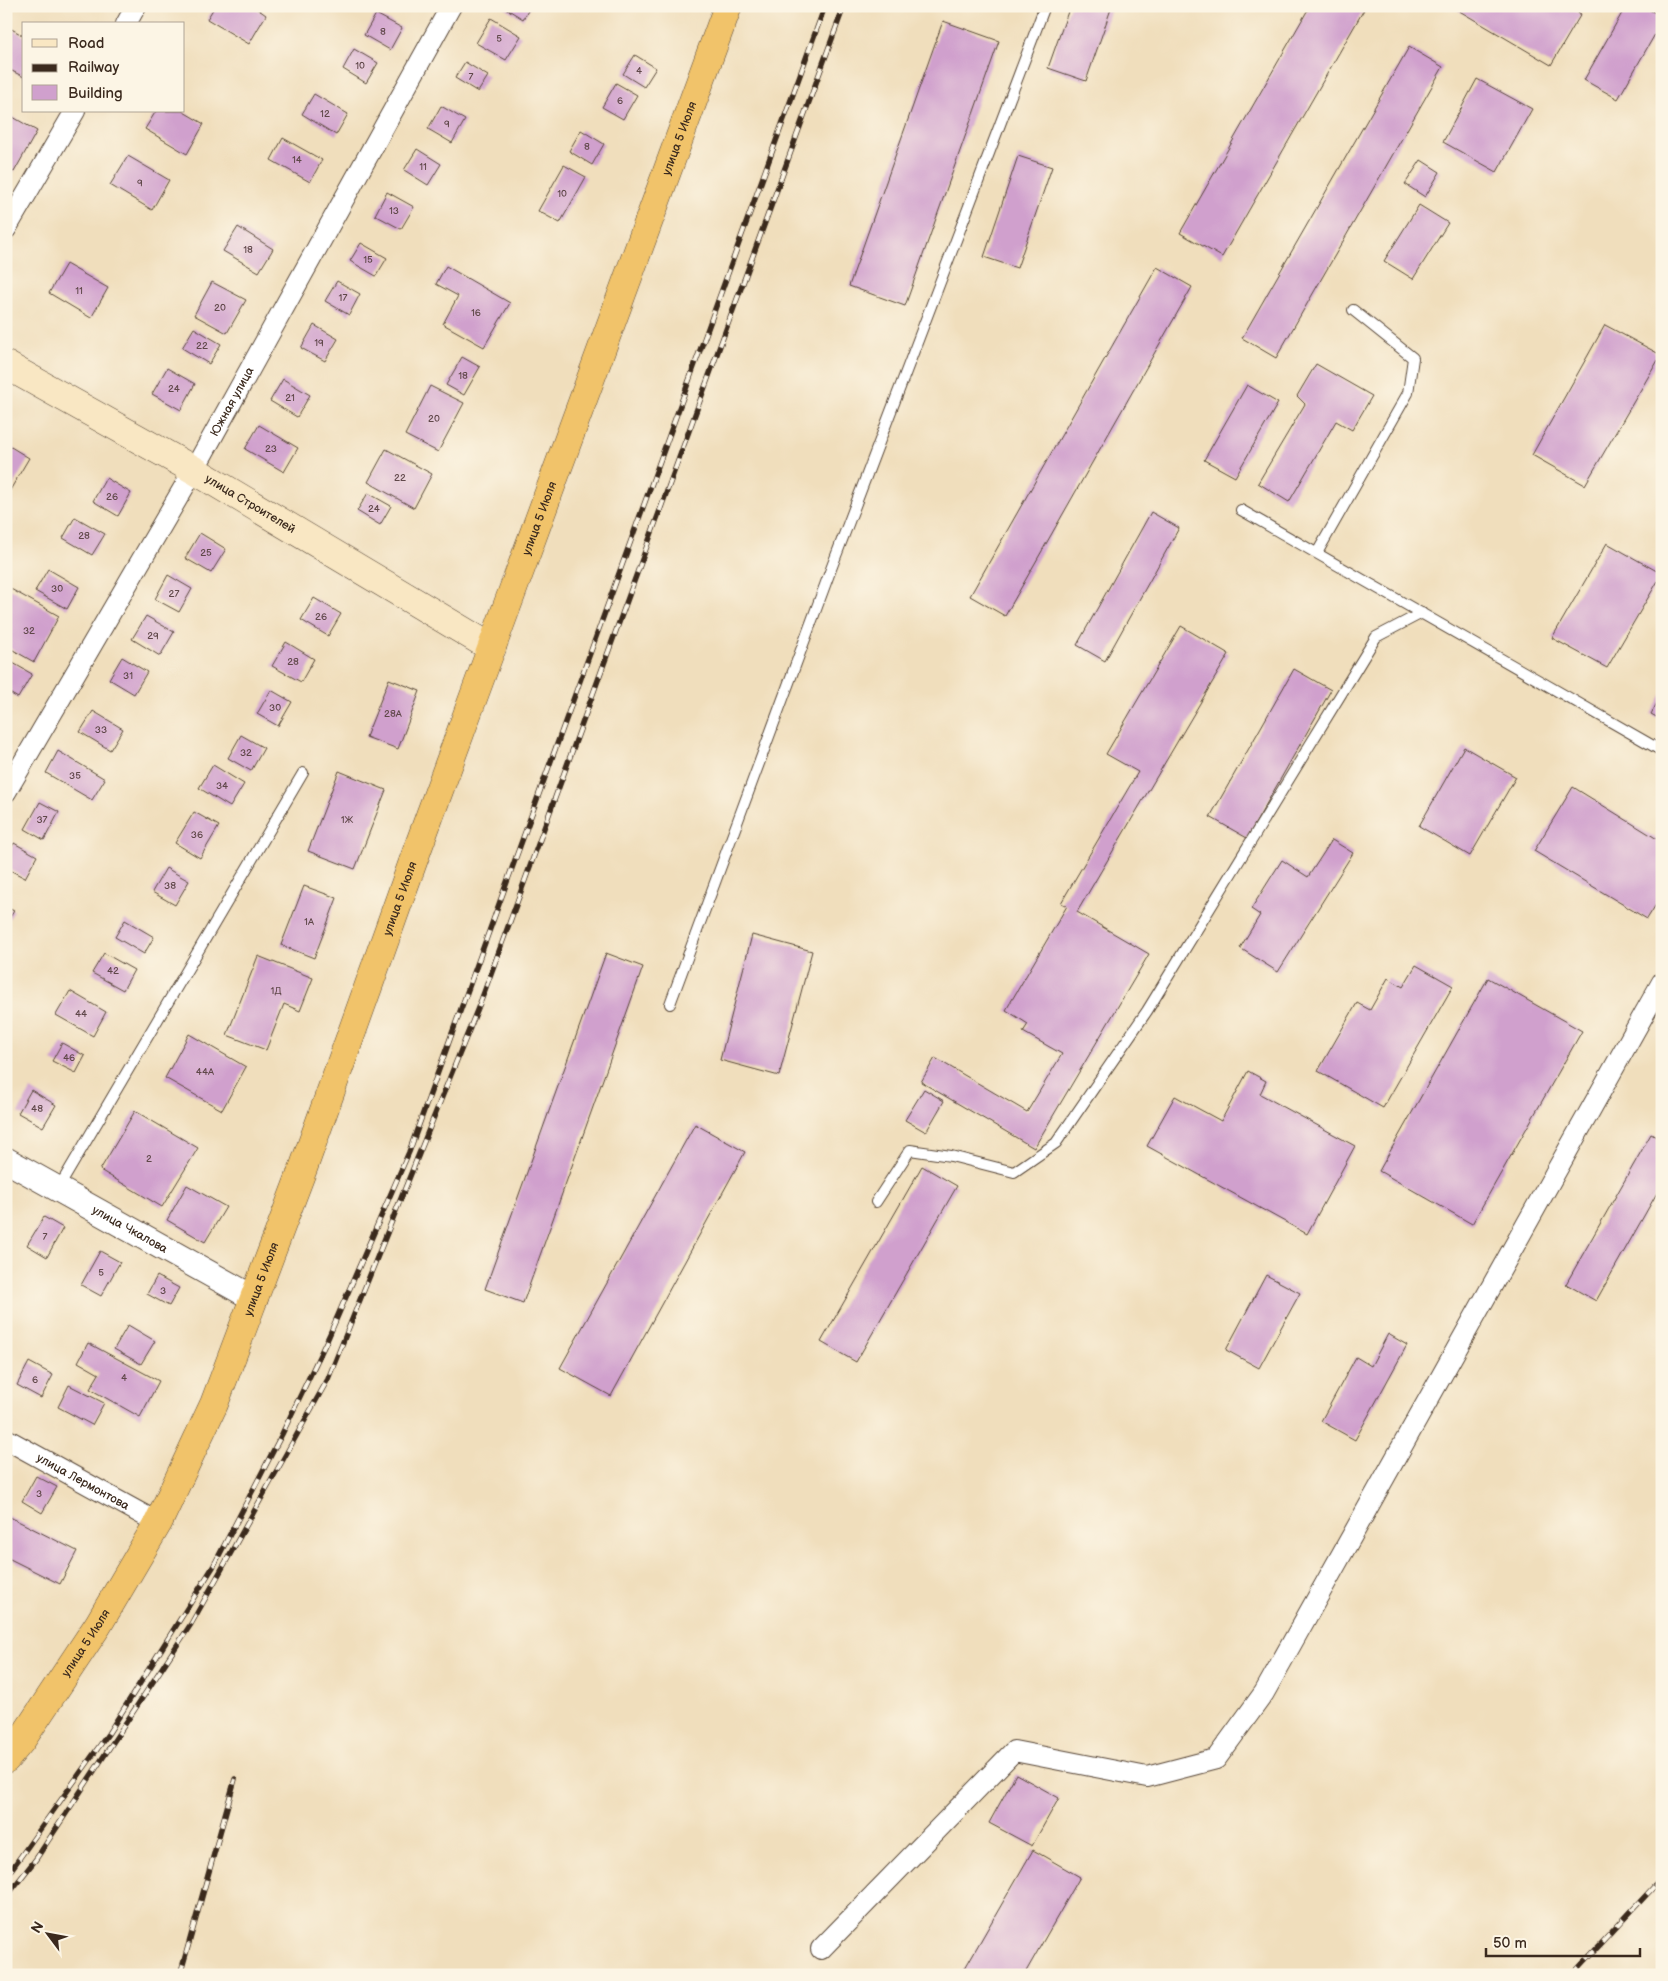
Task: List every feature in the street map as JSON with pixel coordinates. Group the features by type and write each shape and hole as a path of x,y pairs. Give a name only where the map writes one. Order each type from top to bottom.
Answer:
{"highway":[{"name":"улица 5 Июля","path":"11,1745 98,1625 158,1523 214,1404 255,1299 728,6"}],"main road":[{"name":"улица Строителей","path":"6,365 194,470 492,648"}],"street":[{"path":"127,22 136,6"},
{"name":"Южная улица","path":"6,792 194,470 452,6"},
{"path":"7,226 74,112"},
{"path":"821,1949 1014,1751 1147,1777 1216,1760 1264,1693 1662,982"},
{"name":"улица Чкалова","path":"6,1160 255,1299"},
{"name":"улица Лермонтова","path":"6,1439 158,1523"}],"lane":[{"path":"670,1004 831,569 1045,6"},
{"path":"1317,553 1408,392 1413,358 1353,310"},
{"path":"1241,510 1662,751"},
{"path":"876,1202 910,1150 951,1156 1014,1172 1056,1143 1147,1011 1376,637 1422,613"},
{"path":"58,1190 303,773"}],"building":[{"path":"215,6 253,6 266,15 249,44 207,19"},
{"path":"502,6 531,6 523,19"},
{"path":"1070,6 1112,6 1086,81 1048,68"},
{"path":"1310,6 1366,6 1222,257 1180,233"},
{"path":"1458,6 1567,6 1581,14 1551,65 1456,9"},
{"path":"1626,6 1643,6 1662,17 1662,22 1618,99 1584,80"},
{"path":"376,14 402,28 390,50 364,35"},
{"path":"491,18 521,36 506,60 476,43"},
{"path":"943,21 999,41 905,306 849,286"},
{"path":"6,26 22,35 22,76 6,68"},
{"path":"1409,47 1443,67 1276,358 1242,338"},
{"path":"354,49 378,63 366,83 343,69"},
{"path":"635,55 656,68 644,87 623,74"},
{"path":"465,62 488,76 478,92 455,78"},
{"path":"1477,79 1532,109 1497,172 1443,142"},
{"path":"616,83 637,95 623,119 602,107"},
{"path":"314,94 348,114 336,135 302,114"},
{"path":"441,106 465,120 452,143 428,129"},
{"path":"155,112 184,112 204,124 187,154 145,129"},
{"path":"6,113 37,131 14,172 6,168"},
{"path":"581,130 604,144 592,165 569,151"},
{"path":"283,138 322,160 310,182 271,160"},
{"path":"417,149 441,164 428,185 404,170"},
{"path":"128,156 169,180 152,210 110,185"},
{"path":"1018,156 1052,167 1017,268 984,257"},
{"path":"1421,160 1440,172 1425,197 1405,184"},
{"path":"564,165 586,177 560,223 538,211"},
{"path":"387,192 414,207 401,229 375,215"},
{"path":"1419,205 1448,223 1413,279 1384,261"},
{"path":"238,227 273,249 259,272 223,251"},
{"path":"361,243 387,258 376,276 350,261"},
{"path":"66,264 108,288 91,318 49,293"},
{"path":"446,266 510,303 484,347 443,324 458,296 436,284"},
{"path":"1157,267 1192,287 1005,616 970,596"},
{"path":"337,281 360,294 349,315 325,301"},
{"path":"212,282 246,300 227,333 194,315"},
{"path":"314,325 338,339 325,361 301,348"},
{"path":"1605,325 1661,355 1585,485 1532,455"},
{"path":"194,328 221,344 209,364 182,348"},
{"path":"462,357 480,367 464,395 446,385"},
{"path":"1316,364 1372,396 1352,430 1336,421 1289,502 1258,483 1305,404 1297,396"},
{"path":"167,368 195,384 181,410 152,394"},
{"path":"283,379 310,395 297,417 270,401"},
{"path":"1247,385 1278,403 1235,477 1204,460"},
{"path":"430,386 464,403 438,452 405,435"},
{"path":"259,425 298,448 284,472 245,449"},
{"path":"6,444 29,458 6,497"},
{"path":"386,449 432,474 414,508 368,482"},
{"path":"106,478 131,493 118,516 93,501"},
{"path":"368,493 391,506 380,525 357,511"},
{"path":"1151,512 1179,528 1105,661 1077,645"},
{"path":"75,517 105,534 92,555 63,538"},
{"path":"200,533 226,549 211,573 185,558"},
{"path":"1607,543 1662,574 1607,668 1552,638"},
{"path":"48,569 79,587 67,609 35,591"},
{"path":"168,575 192,589 179,612 155,599"},
{"path":"9,588 59,616 34,662 6,646 6,592"},
{"path":"314,598 341,614 328,636 301,620"},
{"path":"146,616 174,632 160,656 132,639"},
{"path":"1181,626 1229,654 1077,912 1149,954 1034,1148 921,1082 935,1058 1027,1112 1062,1054 1023,1032 1028,1024 1006,1010 1067,906 1061,903 1138,772 1106,754"},
{"path":"286,642 314,659 301,682 272,666"},
{"path":"122,657 147,672 134,694 109,679"},
{"path":"6,659 32,674 18,698 6,691"},
{"path":"1294,669 1331,690 1247,838 1210,817"},
{"path":"389,679 420,691 398,749 366,737"},
{"path":"271,690 292,702 278,726 257,714"},
{"path":"1662,694 1662,720 1651,714"},
{"path":"93,711 123,729 110,750 80,732"},
{"path":"241,735 264,748 251,771 228,758"},
{"path":"1464,747 1516,777 1470,856 1419,826"},
{"path":"58,751 105,779 92,800 46,773"},
{"path":"213,765 244,784 230,807 199,788"},
{"path":"339,771 386,790 355,869 308,851"},
{"path":"1573,787 1662,842 1662,895 1647,919 1534,851"},
{"path":"40,802 59,812 44,840 25,829"},
{"path":"194,812 219,826 200,858 175,843"},
{"path":"1332,840 1353,853 1278,972 1240,948 1260,915 1251,909 1282,860 1308,877"},
{"path":"14,843 37,856 25,878 6,868 6,857"},
{"path":"166,868 189,881 175,905 152,892"},
{"path":"304,886 337,898 314,958 281,945"},
{"path":"6,907 14,911 6,923"},
{"path":"125,920 154,937 144,954 115,937"},
{"path":"752,935 812,951 779,1076 720,1060"},
{"path":"104,953 134,970 123,990 92,973"},
{"path":"606,953 643,967 523,1303 485,1289"},
{"path":"258,956 313,978 300,1011 284,1004 266,1050 227,1035"},
{"path":"1416,965 1453,986 1383,1108 1318,1071 1357,1003 1370,1010 1388,978 1403,987"},
{"path":"1488,978 1582,1031 1472,1224 1379,1171"},
{"path":"70,991 106,1012 93,1036 56,1015"},
{"path":"189,1034 246,1067 222,1110 165,1078"},
{"path":"62,1043 85,1056 76,1073 52,1061"},
{"path":"1248,1071 1266,1081 1260,1094 1355,1146 1307,1234 1147,1146 1175,1096 1221,1121"},
{"path":"924,1089 944,1101 926,1132 905,1120"},
{"path":"31,1090 56,1105 43,1127 18,1113"},
{"path":"135,1111 198,1148 162,1207 100,1170"},
{"path":"695,1124 745,1152 611,1396 560,1368"},
{"path":"1651,1134 1662,1140 1662,1184 1596,1301 1566,1284"},
{"path":"922,1166 957,1186 856,1362 821,1342"},
{"path":"187,1185 226,1207 205,1242 167,1220"},
{"path":"44,1217 63,1228 47,1257 27,1245"},
{"path":"100,1251 120,1262 101,1296 81,1285"},
{"path":"1266,1275 1300,1293 1259,1368 1226,1350"},
{"path":"157,1276 179,1288 169,1306 147,1294"},
{"path":"128,1325 155,1341 141,1364 114,1349"},
{"path":"1388,1334 1407,1345 1355,1440 1321,1421 1356,1357 1371,1366"},
{"path":"88,1343 159,1381 140,1417 90,1389 99,1374 78,1362"},
{"path":"29,1362 53,1375 41,1398 17,1385"},
{"path":"69,1385 104,1403 92,1425 58,1407"},
{"path":"36,1476 57,1487 42,1513 22,1501"},
{"path":"6,1515 77,1551 60,1584 6,1557"},
{"path":"1016,1774 1059,1798 1032,1846 989,1823"},
{"path":"1033,1850 1080,1877 1024,1975 961,1975"}],"railway":[{"path":"6,1877 108,1734 213,1567 282,1434 329,1336 409,1152 825,6"},
{"path":"6,1897 36,1859 191,1624 328,1379 482,998 844,6"},
{"path":"180,1975 235,1779"},
{"path":"1572,1975 1662,1878"}]}
